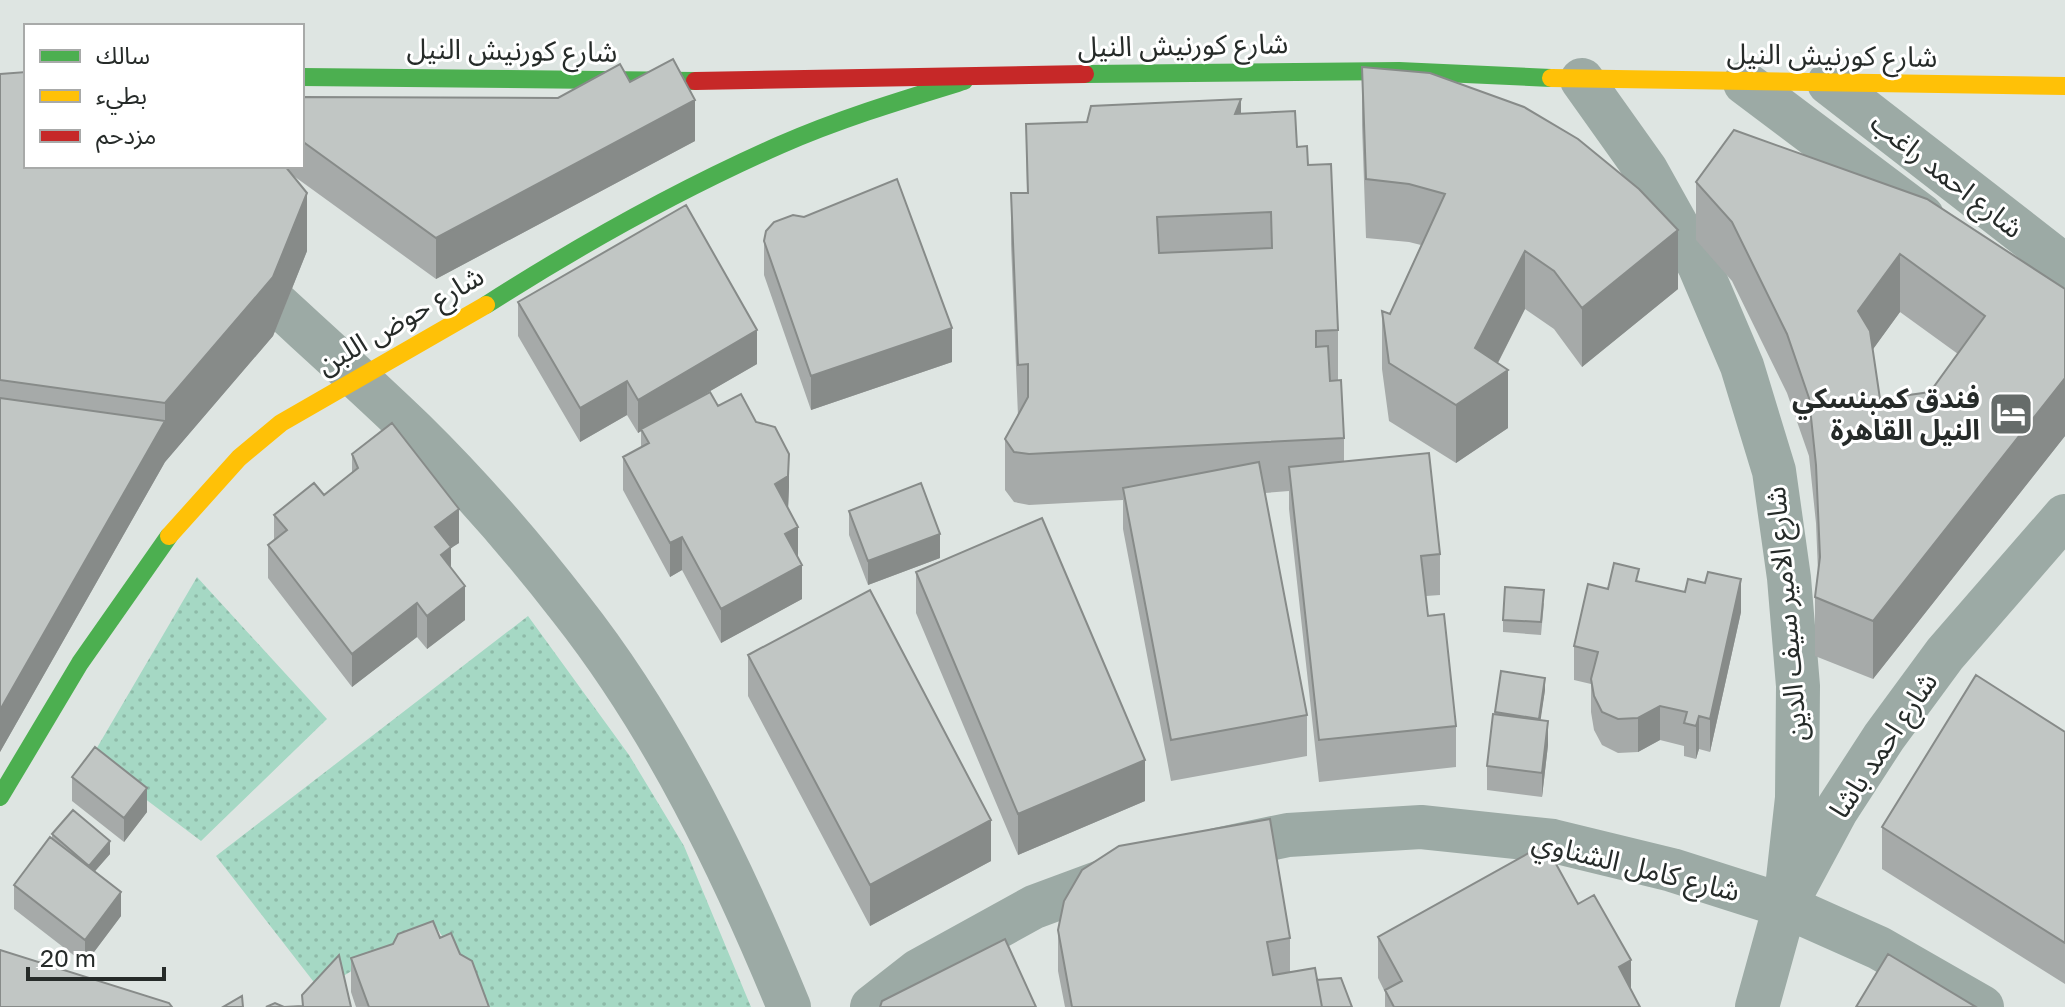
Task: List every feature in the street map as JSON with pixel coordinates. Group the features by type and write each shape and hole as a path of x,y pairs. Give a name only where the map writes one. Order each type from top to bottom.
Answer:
{"main road":[{"name":"شارع كورنيش النيل","path":"304,77 710,81 1399,71 1582,80 2065,86"},
{"name":"شارع حوض اللبن","path":"0,797 112,614 183,519 240,457 279,424 356,378 421,345 559,260 713,178 782,144 860,114 978,77"}],"street":[{"name":"شارع الامير سيف الدين","path":"1582,80 1646,170 1699,265 1742,366 1774,471 1789,578 1798,686 1797,798 1785,906"},
{"name":"شارع احمد راغب","path":"1745,83 1954,241"},
{"name":"شارع احمد راغب","path":"1829,83 2065,266"},
{"path":"208,240 415,432 470,490 571,609 616,670 657,735 693,801 789,1007"},
{"name":"شارع احمد باشا","path":"1757,1007 1785,906 1836,811 1884,737 1945,654 2065,516"},
{"name":"شارع كامل الشناوي","path":"872,1007 918,971 1034,907 1166,860 1288,835 1421,827 1553,841 1672,870 1785,906 1879,948 1982,1007"}],"green space":[{"path":"197,577 327,719 201,841 91,758"},
{"path":"528,616 629,755 684,846 751,1007 488,1007 433,922 320,990 216,856"}],"building":[{"path":"673,59 695,100 436,238 304,142 304,97 558,98 620,64 630,82"},
{"path":"1362,67 1430,73 1524,107 1578,139 1639,189 1678,230 1582,308 1554,271 1525,251 1475,348 1508,370 1456,405 1389,363 1382,311 1390,314 1445,194 1409,184 1366,179"},
{"path":"24,72 24,168 287,168 307,193 273,277 165,403 0,380 0,74"},
{"path":"1241,99 1235,114 1295,111 1297,147 1307,146 1308,165 1331,164 1338,330 1316,331 1316,347 1328,346 1330,381 1341,380 1344,438 1029,454 1014,452 1005,439 1028,397 1028,364 1018,365 1011,193 1028,193 1026,124 1087,122 1091,106","holes":["1271,212 1272,248 1159,253 1157,217"]},
{"name":"فندق كمبنسكي النيل القاهرة","path":"1734,130 1927,199 2065,289 2065,378 1873,621 1815,597 1820,557 1809,398 1787,334 1732,222 1696,182","holes":["1900,254 1985,316 1930,392 1880,399 1870,331 1858,311"]},
{"path":"897,179 952,328 811,376 764,241 766,231 774,222 793,215 804,217"},
{"path":"686,205 757,330 638,400 627,381 580,408 518,302"},
{"path":"710,392 718,406 741,394 756,422 775,427 789,454 788,476 775,484 798,527 785,534 802,565 721,609 682,537 670,543 623,457 649,443 641,429"},
{"path":"0,398 165,421 0,710"},
{"path":"392,423 459,509 435,527 451,547 441,555 465,586 427,616 417,603 352,654 268,545 287,530 274,515 314,483 324,495 358,468 352,454"},
{"path":"1429,453 1440,554 1421,556 1428,616 1444,614 1456,726 1319,740 1289,467"},
{"path":"1259,462 1307,715 1171,740 1123,488"},
{"path":"921,483 940,534 868,561 849,511"},
{"path":"1042,518 1145,760 1018,814 916,572"},
{"path":"1614,563 1639,569 1636,581 1685,592 1688,579 1705,583 1708,572 1741,579 1710,719 1699,716 1696,726 1684,723 1687,712 1660,706 1638,718 1618,719 1602,712 1594,696 1591,679 1598,652 1574,646 1588,584 1608,589"},
{"path":"1505,587 1544,590 1541,622 1503,620"},
{"path":"870,590 991,820 870,885 748,655"},
{"path":"1501,671 1545,678 1539,719 1495,712"},
{"path":"1976,675 2065,732 2065,943 1882,827"},
{"path":"1493,714 1548,721 1542,773 1487,766"},
{"path":"95,747 147,788 124,818 72,777"},
{"path":"73,810 110,841 89,866 52,834"},
{"path":"1270,819 1290,938 1267,942 1273,975 1315,968 1322,1007 1072,1007 1058,930 1064,901 1082,870 1119,846"},
{"path":"50,837 121,892 85,940 14,885"},
{"path":"1545,844 1578,904 1594,895 1631,960 1619,967 1640,1007 1394,1007 1385,990 1402,981 1378,937"},
{"path":"433,921 440,938 451,933 460,954 472,961 489,1007 369,1007 351,958 393,944 398,934"},
{"path":"1005,939 1036,1007 880,1007 882,1001"},
{"path":"0,950 169,1003 172,1007 0,1007"},
{"path":"1888,954 1976,1007 1856,1007"},
{"path":"339,955 351,1007 284,1007 303,1006 302,995"},
{"path":"1341,978 1352,1007 1322,1007 1317,980"},
{"path":"242,996 243,1007 223,1007"}],"traffic: fast":[{"path":"1085,74 1399,71 1551,78"},
{"path":"304,77 695,81"},
{"path":"486,305 630,219 742,162 825,127 964,81"},
{"path":"0,797 80,663 169,536"}],"traffic: slow":[{"path":"1551,78 2065,86"},
{"path":"169,536 239,458 281,423 486,305"}],"traffic: jam":[{"path":"695,81 1085,74"}],"place":[{"name":"فندق كمبنسكي النيل القاهرة","path":"2011,414"}]}
